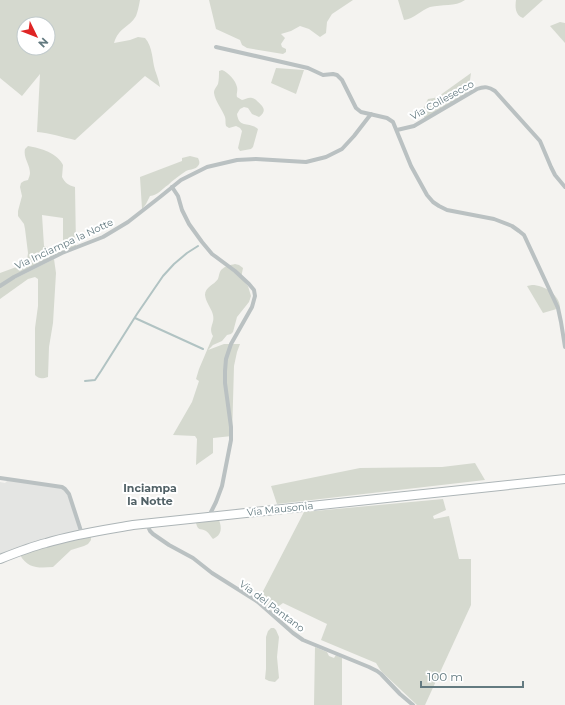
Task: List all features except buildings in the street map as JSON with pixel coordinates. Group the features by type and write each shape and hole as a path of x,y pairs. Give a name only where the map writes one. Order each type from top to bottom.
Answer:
{"main road":[{"name":"Via Mausonia","path":"0,559 47,542 105,529 210,516 565,479"}],"street":[{"path":"216,47 308,68 323,75 337,75 342,80 356,108 361,112 389,119 393,122 411,166 427,195 433,202 447,210 494,219 512,226 524,235 558,308 565,347"},
{"name":"Via Collesecco","path":"397,130 414,126 477,89 486,87 495,91 535,135 553,171 565,187"},
{"name":"Via Inciampa la Notte","path":"0,286 14,277 62,253 103,237 128,222 181,180 207,167 237,160 256,159 306,162 326,157 342,149 371,114"},
{"path":"172,187 178,196 182,210 189,224 202,242 212,254 235,271 249,284 254,290 255,296 252,307 231,344 226,359 225,383 231,427 231,440 222,486 210,516"},
{"path":"0,478 58,485 65,489 69,494 82,534"},
{"name":"Via del Pantano","path":"147,524 150,531 159,538 193,558 212,573 258,602 293,633 304,640 377,671 413,705"}],"shaded area":[{"path":"0,0 140,0 136,16 121,31 114,43 138,37 145,38 151,49 160,87 145,76 75,140 37,132 40,74 22,96 0,78"},
{"path":"209,0 353,0 332,14 327,22 326,33 320,37 309,29 300,26 281,34 285,38 281,44 282,47 286,49 286,52 283,54 247,48 242,45 240,40 216,29"},
{"path":"398,0 465,0 453,4 430,7 411,18 404,20"},
{"path":"516,0 543,0 523,18 517,13"},
{"path":"560,22 565,23 565,43 550,26"},
{"path":"276,68 304,70 296,94 271,83"},
{"path":"222,70 235,82 237,97 242,100 253,98 264,109 263,113 259,117 252,114 248,108 244,107 240,109 237,114 240,122 258,129 253,147 251,149 240,151 238,148 242,131 236,126 229,128 226,126 225,117 216,99 214,92 218,84 219,71"},
{"path":"471,73 467,94 425,119 422,111 428,99 439,96"},
{"path":"28,146 38,148 57,157 63,165 63,179 67,184 75,187 76,246 0,285 0,273 19,266 27,260 28,253 24,224 18,216 22,196 20,187 21,183 28,180 30,174 25,149","holes":["42,215 63,218 63,248 51,248 44,246"]},
{"path":"190,156 198,158 198,166 194,169 186,171 158,193 150,196 142,209 140,177 182,161 182,158"},
{"path":"54,259 56,273 53,323 49,347 48,377 41,378 35,375 35,328 38,306 38,279 35,277 28,279 0,299 0,287"},
{"path":"235,264 243,268 241,278 248,286 251,296 249,302 237,317 233,332 208,350 224,344 240,344 234,366 232,436 213,438 213,453 196,465 197,439 195,436 173,435 192,402 199,381 196,379 199,369 213,336 211,328 213,315 205,292 218,279 221,270"},
{"path":"537,285 546,289 554,295 560,308 543,313 527,286"},
{"path":"475,463 485,480 277,504 271,486 360,468 442,467"},
{"path":"8,480 55,486 66,491 81,530 47,539 0,555 0,482 5,483"},
{"path":"443,499 446,510 433,516 434,519 449,516 459,559 471,559 471,605 425,705 417,705 381,671 376,663 321,640 327,624 283,603 272,611 259,599 304,512"},
{"path":"219,520 221,526 220,533 213,539 206,531 198,528 196,523"},
{"path":"91,537 88,544 71,550 53,567 34,567 23,560 20,555 52,545"},
{"path":"271,628 276,630 279,637 277,657 279,678 275,682 265,679 266,637"},
{"path":"315,647 327,652 329,656 334,658 336,655 342,658 342,705 314,705"}],"waterway":[{"path":"85,381 95,380 163,276 174,264 198,246"},
{"path":"135,318 203,349"}],"district":[{"name":"Inciampa la Notte","path":"150,494"}]}
